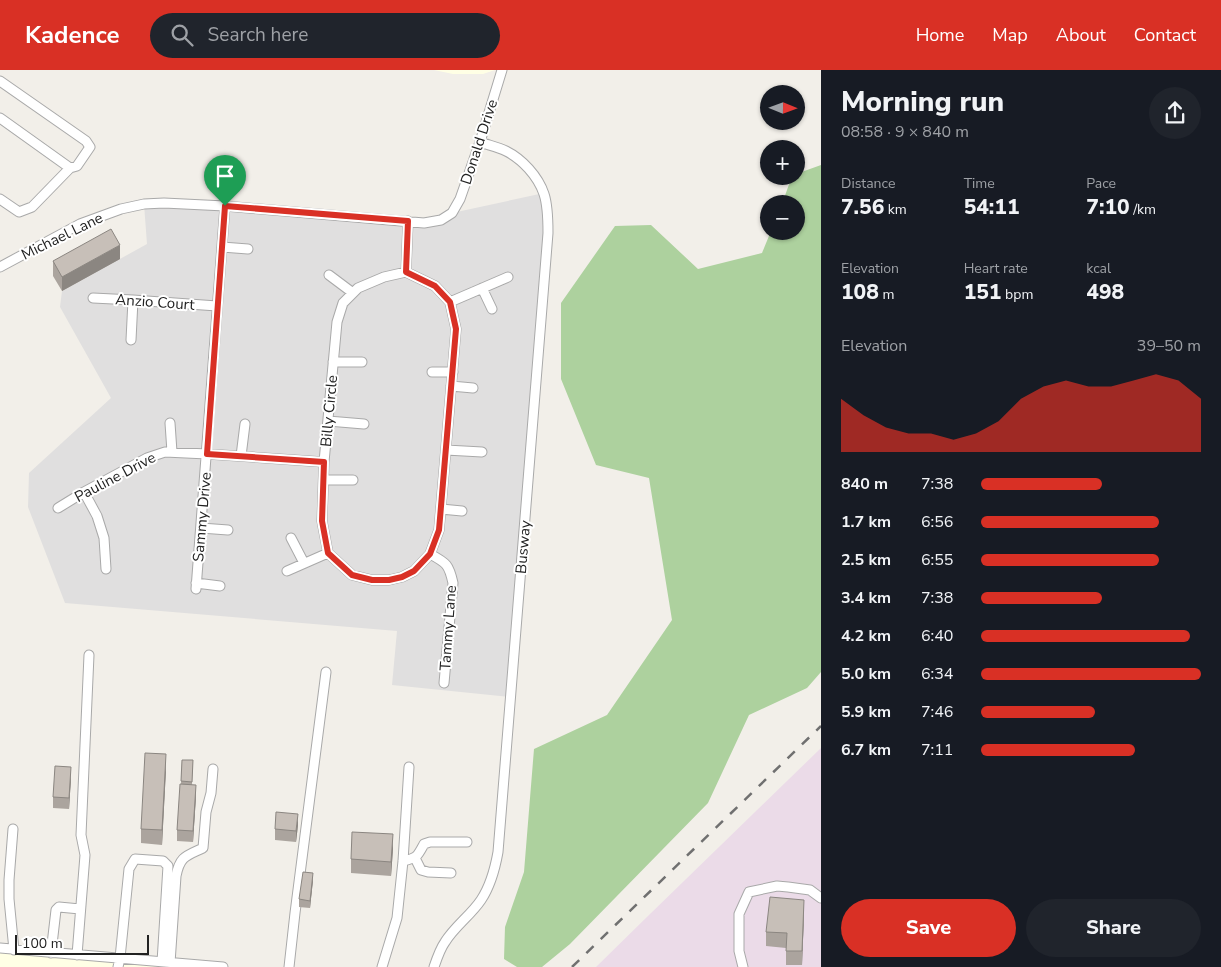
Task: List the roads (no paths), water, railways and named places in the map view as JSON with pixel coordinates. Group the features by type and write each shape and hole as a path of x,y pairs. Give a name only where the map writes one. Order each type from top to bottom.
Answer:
{"street":[{"name":"Donald Drive","path":"452,213 460,199 480,142 502,70"},
{"path":"0,81 86,142 90,147 77,166 70,168 32,207 20,212 0,199"},
{"path":"0,118 70,168"},
{"name":"Busway","path":"434,967 444,943 483,898 495,871 498,852 548,233 544,193 535,177 523,162 506,151 480,142"},
{"name":"Michael Lane","path":"0,267 80,224 121,209 144,204 225,206 424,223 442,220 452,213"},
{"name":"Sammy Drive","path":"220,586 196,586 225,206"},
{"path":"406,272 408,221"},
{"path":"222,247 248,249"},
{"path":"287,571 328,553 352,575 372,580 389,580 402,577 414,571 430,554 439,530 456,329 450,302 435,286 406,272 384,277 358,288 352,293 330,276"},
{"path":"450,302 508,277"},
{"path":"482,288 492,309"},
{"name":"Billy Circle","path":"328,553 322,521 324,462 333,362 337,322 343,302 352,293"},
{"name":"Anzio Court","path":"93,298 217,306"},
{"path":"131,340 133,300"},
{"path":"333,362 362,362"},
{"path":"432,372 453,372"},
{"path":"452,386 473,388"},
{"path":"328,421 364,424"},
{"path":"170,423 172,452"},
{"path":"241,456 245,424"},
{"path":"446,450 482,452"},
{"name":"Pauline Drive","path":"58,508 147,458 165,452 324,462"},
{"path":"324,480 352,480"},
{"path":"84,492 97,516 104,538 106,569"},
{"path":"441,509 462,511"},
{"path":"201,528 228,530"},
{"path":"291,538 304,563"},
{"name":"Tammy Lane","path":"430,554 442,560 449,568 453,583 444,683"},
{"path":"77,955 85,855 81,835 89,655"},
{"path":"290,967 295,913 326,672"},
{"path":"382,967 397,918 409,767"},
{"path":"166,962 178,864 186,855 203,848 206,812 211,793 213,769"},
{"path":"13,829 9,899 14,950"},
{"path":"403,861 415,858 420,853 424,844 430,842 467,842"},
{"path":"415,858 421,870 451,873"},
{"path":"119,963 129,868 135,860 163,861 168,866 166,962"},
{"path":"742,967 738,952 739,914 749,892 777,886 810,890 821,898"},
{"path":"51,953 56,910 59,907 80,909"},
{"path":"0,948 77,955 119,963 166,962 223,967"}],"railway":[{"path":"572,967 821,726"}]}
